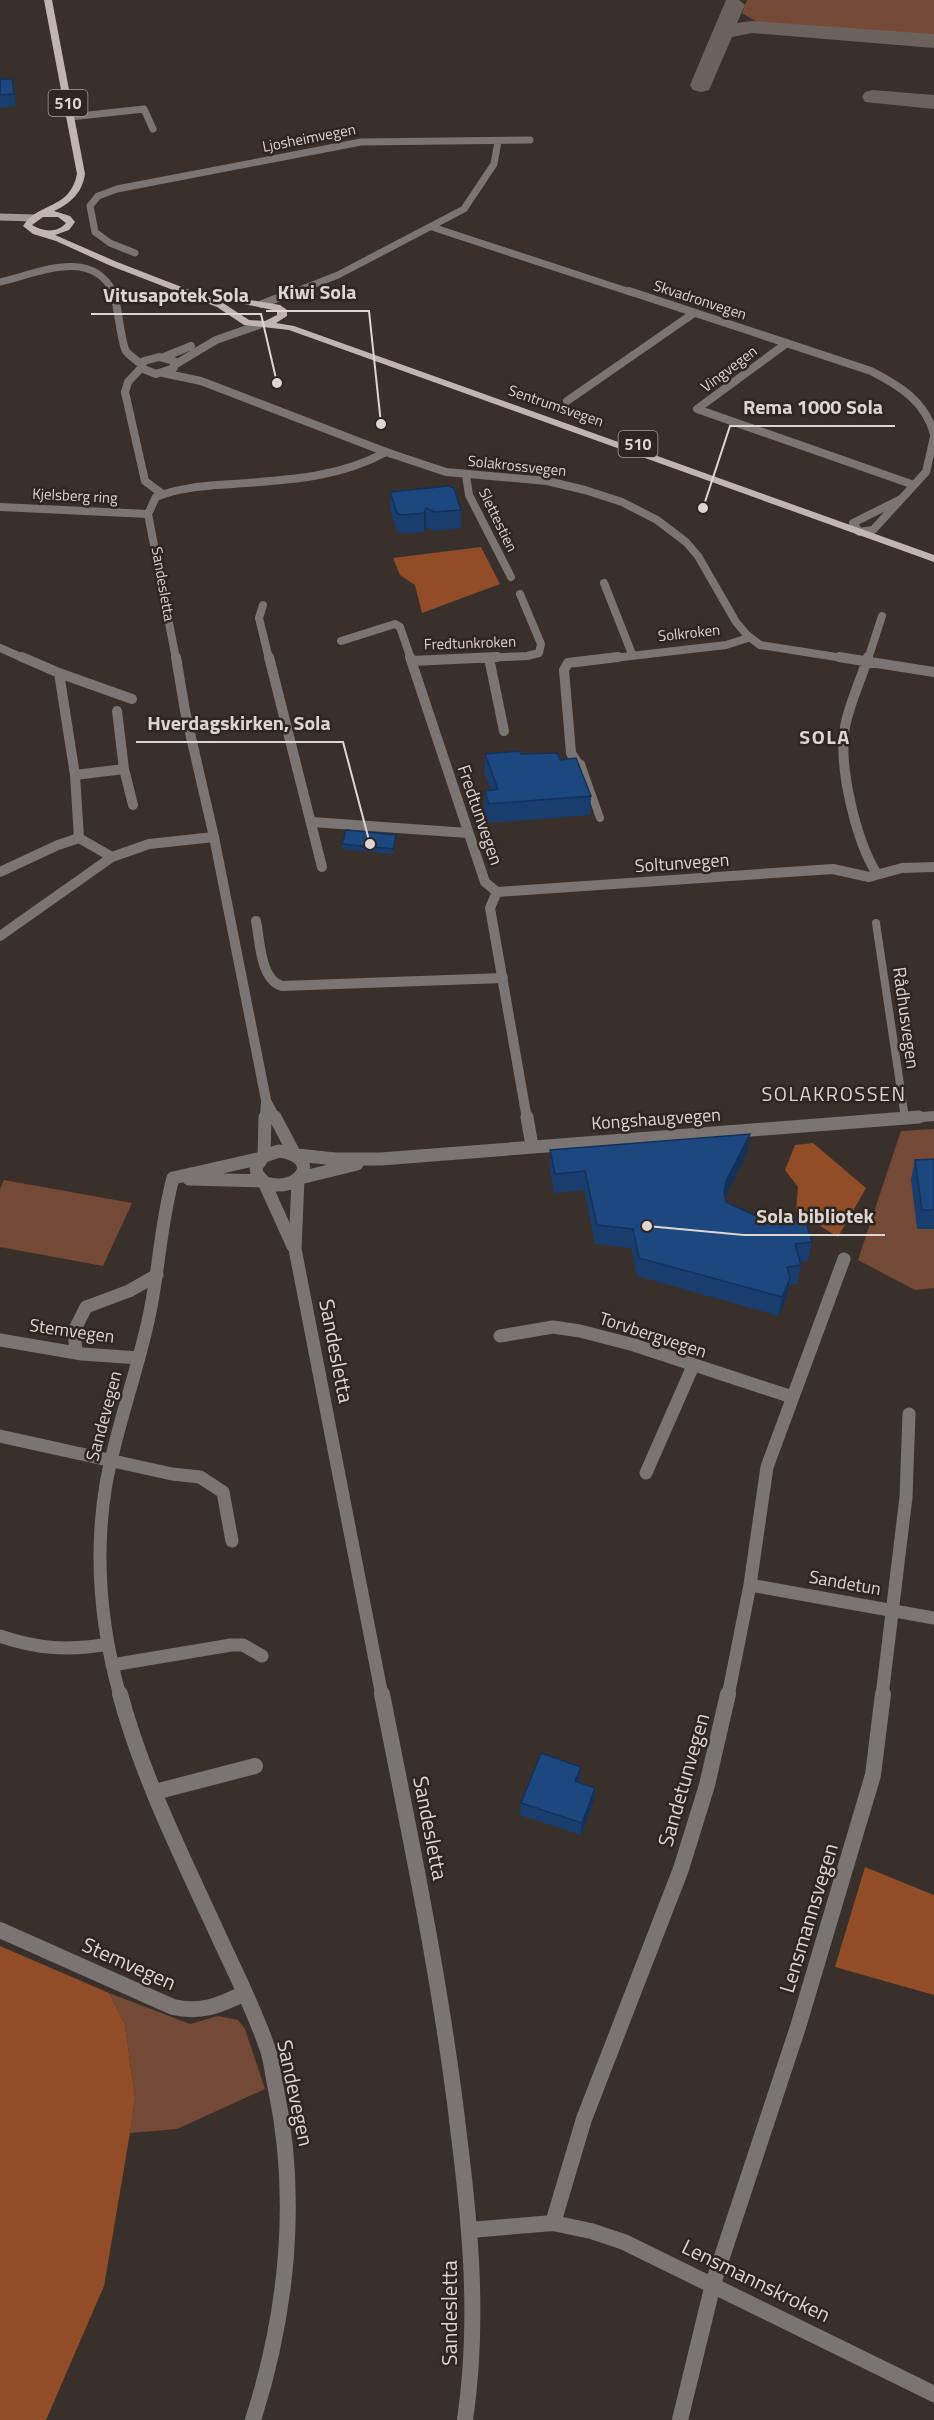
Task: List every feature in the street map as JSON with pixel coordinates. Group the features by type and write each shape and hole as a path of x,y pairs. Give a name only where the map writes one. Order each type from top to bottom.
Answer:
{"main road":[{"name":"510","path":"48,0 81,174 77,189 68,202 69,222"},
{"path":"0,222 29,228 28,222 68,202"},
{"path":"0,217 22,219 57,214 69,222 58,232 42,233"},
{"name":"Sentrumsvegen","path":"69,222 69,232 75,239 96,250 223,297 274,306 282,313 352,345 540,412 565,418 856,527 934,559"},
{"name":"510","path":"29,228 42,233"},
{"name":"Sentrumsvegen","path":"42,233 114,264 220,304 234,319 302,332 856,527 873,530 934,551"},
{"path":"234,319 243,308 258,304"},
{"path":"263,324 282,313"}],"street":[{"path":"70,117 144,109 153,129"},
{"name":"Ljosheimvegen","path":"135,253 110,243 95,232 90,206 98,196 117,189 360,142 530,140"},
{"path":"282,313 297,296 318,284 458,213 469,204 494,164 498,141"},
{"name":"Skvadronvegen","path":"432,227 858,366 888,380 920,404 928,415 934,436 926,472 873,530"},
{"path":"0,282 72,265 100,271 108,280 116,300 123,345 141,366 159,373 201,381 386,452"},
{"path":"258,304 318,284"},
{"path":"567,401 694,313"},
{"path":"131,354 154,358 164,357 188,348 234,319"},
{"path":"130,379 170,371 187,355 220,338 263,324"},
{"name":"Vingvegen","path":"787,343 698,409 914,485"},
{"path":"164,357 201,381"},
{"path":"154,358 141,366 125,387 125,392 145,481 161,493"},
{"path":"148,514 153,502 161,493 179,489 338,472 368,462 386,452"},
{"name":"Solakrossvegen","path":"386,452 433,469 466,475 548,481 574,486 603,495 647,514 675,532 692,548 748,638"},
{"name":"Slettestien","path":"466,475 469,495 510,577"},
{"name":"Skvadronvegen","path":"856,527 899,500"},
{"name":"Kjelsberg ring","path":"0,507 148,514"},
{"name":"Sandesletta","path":"148,514 166,598 185,711 214,837 266,1100 263,1157 256,1167 256,1172 274,1200 295,1249 440,1990 470,2230 475,2289 474,2335 465,2420"},
{"path":"604,583 633,654"},
{"name":"Fredtunkroken","path":"412,661 527,656 539,653 541,644 520,594"},
{"path":"263,605 259,618 322,867"},
{"path":"882,616 845,727 844,742 852,799 865,855 873,875 902,868 934,867"},
{"name":"Fredtunvegen","path":"340,641 395,624 400,627 486,882 497,891 490,908 532,1146"},
{"path":"748,638 765,646 934,672"},
{"name":"Solkroken","path":"576,761 571,753 564,670 568,663 726,645 748,638"},
{"path":"0,648 59,673 132,699"},
{"path":"489,658 504,731"},
{"path":"59,673 75,775 80,838"},
{"path":"117,711 124,769 133,805"},
{"path":"576,761 581,764 600,818"},
{"path":"75,775 124,769"},
{"path":"312,822 468,833"},
{"path":"0,936 112,857 133,847 214,837"},
{"path":"0,872 58,845 80,838 112,857"},
{"name":"Soltunvegen","path":"497,891 833,869 873,875"},
{"path":"256,921 268,974 274,983 281,986 503,978"},
{"name":"Rådhusvegen","path":"876,923 904,1118"},
{"name":"Sandesletta","path":"266,1100 296,1154 304,1163 303,1173 299,1179 295,1249"},
{"name":"Kongshaugvegen","path":"296,1154 334,1159 381,1159 934,1116"},
{"path":"173,1178 263,1157 279,1151 296,1154"},
{"name":"Kongshaugvegen","path":"299,1179 381,1159"},
{"path":"173,1178 263,1181 277,1186 299,1179"},
{"name":"Sandevegen","path":"173,1178 163,1210 157,1275 140,1358 111,1461 102,1522 101,1570 112,1665 136,1744 267,2048 287,2148 288,2260 281,2304 253,2420"},
{"name":"Sandetunvegen","path":"553,2223 584,2119 681,1869 707,1785 723,1724 750,1585 767,1467 844,1259"},
{"path":"82,1354 76,1352 74,1331 86,1307 129,1291 157,1275"},
{"name":"Torvbergvegen","path":"500,1336 552,1327 580,1331 634,1345 792,1397"},
{"name":"Stemvegen","path":"0,1340 82,1354 140,1358"},
{"path":"646,1473 693,1366"},
{"name":"Lensmannsvegen","path":"680,2420 713,2284 798,2027 873,1775 906,1497 909,1414"},
{"path":"0,1436 111,1461 200,1477 222,1492 232,1541"},
{"name":"Sandetun","path":"750,1585 934,1618"},
{"path":"0,1636 19,1644 53,1651 108,1644"},
{"path":"112,1665 231,1645 243,1645 262,1656"},
{"path":"155,1792 255,1766"},
{"name":"Stemvegen","path":"0,1930 173,2007 193,2012 213,2009 243,1994"},
{"path":"470,2230 553,2223"},
{"name":"Lensmannskroken","path":"553,2223 591,2231 624,2242 934,2394"}],"shaded area":[{"path":"747,0 934,0 934,37 757,22 742,13"},
{"path":"481,547 500,584 422,613 415,585 400,575 393,558"},
{"path":"934,1129 934,1288 915,1290 858,1260 901,1131"},
{"path":"813,1143 866,1188 838,1237 796,1211 798,1187 785,1170 795,1145"},
{"path":"4,1180 132,1203 103,1266 0,1247 0,1189"},
{"path":"865,1867 934,1895 934,1995 835,1967"},
{"path":"0,1946 109,1993 125,2025 135,2098 104,2286 46,2420 0,2420"},
{"path":"109,1993 190,2024 218,2016 238,2020 245,2029 265,2089 177,2129 130,2133 135,2098 125,2025"}],"building":[{"path":"0,79 12,79 14,94 0,95"},
{"path":"448,486 454,488 461,510 435,512 426,508 424,513 402,515 397,513 390,492"},
{"path":"520,751 521,754 557,753 560,760 576,758 591,796 489,804 485,791 498,789 485,754"},
{"path":"346,830 396,835 393,849 342,844"},
{"path":"750,1134 726,1181 724,1192 726,1202 758,1217 805,1219 812,1242 795,1244 801,1265 787,1267 790,1278 782,1297 639,1258 633,1229 597,1225 585,1171 555,1174 550,1150"},
{"path":"934,1159 934,1210 922,1210 915,1160"},
{"path":"541,1753 581,1767 575,1781 595,1788 582,1823 521,1803"}],"taxiway":[{"path":"701,85 734,5"},
{"path":"724,32 752,27 934,41"},
{"path":"873,97 934,102"}],"place":[{"name":"Vitusapotek Sola","path":"277,383"},
{"name":"Kiwi Sola","path":"381,424"},
{"name":"Rema 1000 Sola","path":"703,508"},
{"name":"Hverdagskirken, Sola","path":"370,844"},
{"name":"Sola bibliotek","path":"647,1226"}],"district":[{"name":"SOLA","path":"825,737"},
{"name":"SOLAKROSSEN","path":"834,1094"}]}
